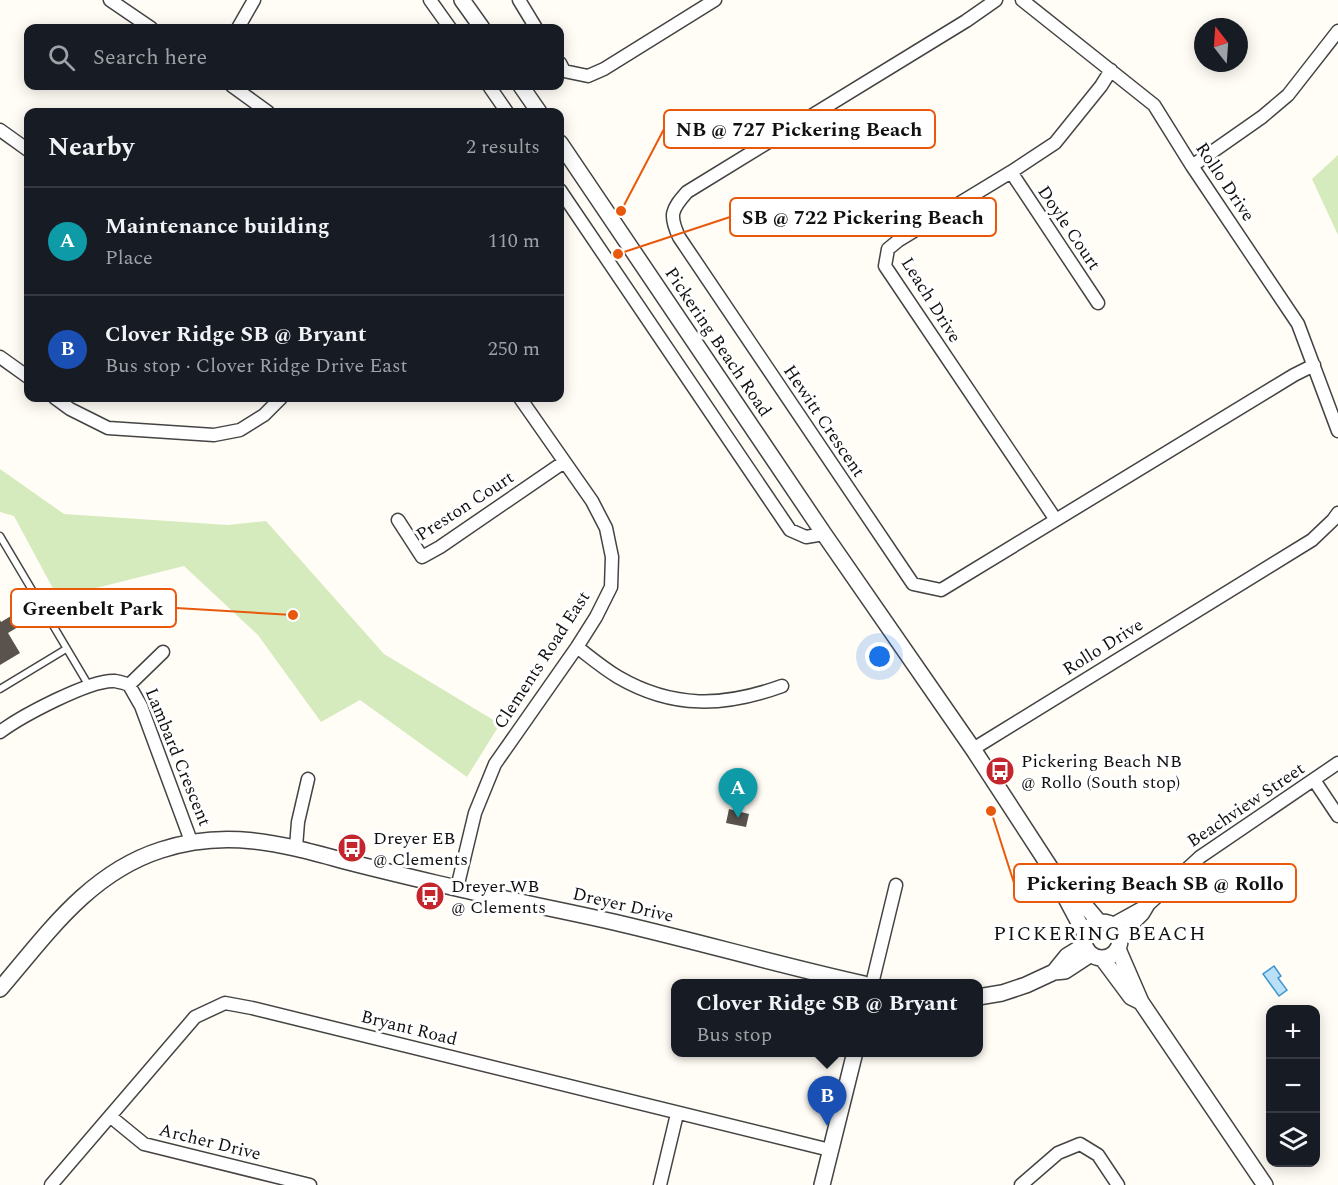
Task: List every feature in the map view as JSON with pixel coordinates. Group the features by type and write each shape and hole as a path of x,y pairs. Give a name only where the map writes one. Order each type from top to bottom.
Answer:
{"street":[{"path":"110,0 145,24"},
{"path":"240,24 254,0"},
{"path":"430,0 447,24"},
{"path":"462,0 479,24"},
{"path":"519,0 534,24"},
{"path":"564,70 588,76 715,0"},
{"name":"Hewitt Crescent","path":"996,0 966,21 687,192 674,207 673,224 679,237 914,584 940,590 1294,375 1314,366"},
{"name":"Rollo Drive","path":"1022,0 1154,105 1298,324 1338,431"},
{"path":"1192,166 1262,117 1288,95 1338,31"},
{"name":"Leach Drive","path":"1056,520 885,266 888,249 899,240 1055,143 1101,86 1111,70"},
{"path":"238,90 262,108"},
{"path":"492,90 504,108"},
{"path":"524,90 536,108"},
{"path":"0,130 24,147"},
{"name":"Pickering Beach Road","path":"564,148 824,534 973,749 1057,878 1091,948 1131,998 1141,1002"},
{"name":"Doyle Court","path":"1011,172 1098,303"},
{"path":"564,196 790,530 806,537 824,534"},
{"path":"0,357 24,374"},
{"path":"60,402 108,428 214,435 240,430 264,414 276,402"},
{"name":"Clements Road East","path":"457,888 475,813 495,764 577,647 611,587 612,557 606,528 591,501 523,402"},
{"name":"Preston Court","path":"398,520 422,557 564,462"},
{"name":"Rollo Drive","path":"973,749 1312,540 1338,513"},
{"path":"577,647 616,676 644,691 691,702 722,702 755,696 782,686"},
{"path":"129,685 163,652"},
{"name":"Lambard Crescent","path":"0,732 44,706 89,686 114,681 129,685 141,706 191,841"},
{"name":"Beachview Street","path":"1112,933 1149,904 1200,857 1338,763"},
{"path":"296,847 298,822 308,779"},
{"path":"1314,780 1338,816"},
{"name":"Dreyer Drive","path":"0,989 82,895 106,877 132,861 159,850 191,841 226,838 256,840 296,847 457,888 620,923 844,979"},
{"name":"Pickering Beach Road","path":"1057,878 1066,883 1112,933 1141,1002 1265,1185"},
{"path":"873,979 896,885"},
{"path":"983,996 1026,985 1054,972 1066,956 1091,948 1110,957 1112,933 1093,925 1091,948"},
{"name":"Bryant Road","path":"51,1185 195,1017 225,1003 830,1150"},
{"path":"822,1185 854,1057"},
{"path":"660,1185 677,1114"},
{"name":"Archer Drive","path":"111,1117 144,1144 310,1185"},
{"path":"1021,1185 1058,1153 1080,1144 1098,1155 1118,1185"}],"lane":[{"path":"0,536 89,686"},
{"path":"0,689 66,649"}],"green space":[{"path":"1338,155 1338,235 1312,179"},
{"path":"0,469 64,514 228,525 266,521 384,654 500,724 467,777 360,700 321,722 258,635 184,566 57,596 14,516 0,512"}],"water":[{"path":"1274,966 1281,976 1278,978 1287,990 1279,996 1263,974"}],"building":[{"path":"11,616 18,627 8,633 20,653 0,665 0,620 1,622"},
{"path":"729,809 749,814 746,827 726,823"}],"place":[{"name":"NB @ 727 Pickering Beach","path":"621,211"},
{"name":"SB @ 722 Pickering Beach","path":"618,254"},
{"name":"Greenbelt Park","path":"293,615"},
{"name":"Pickering Beach NB @ Rollo (South stop)","path":"1000,771"},
{"name":"Pickering Beach SB @ Rollo","path":"991,811"},
{"name":"Maintenance building","path":"738,818"},
{"name":"Dreyer EB @ Clements","path":"352,848"},
{"name":"Dreyer WB @ Clements","path":"430,896"},
{"name":"Clover Ridge SB @ Bryant","path":"827,1126"}],"district":[{"name":"PICKERING BEACH","path":"1100,934"}]}
